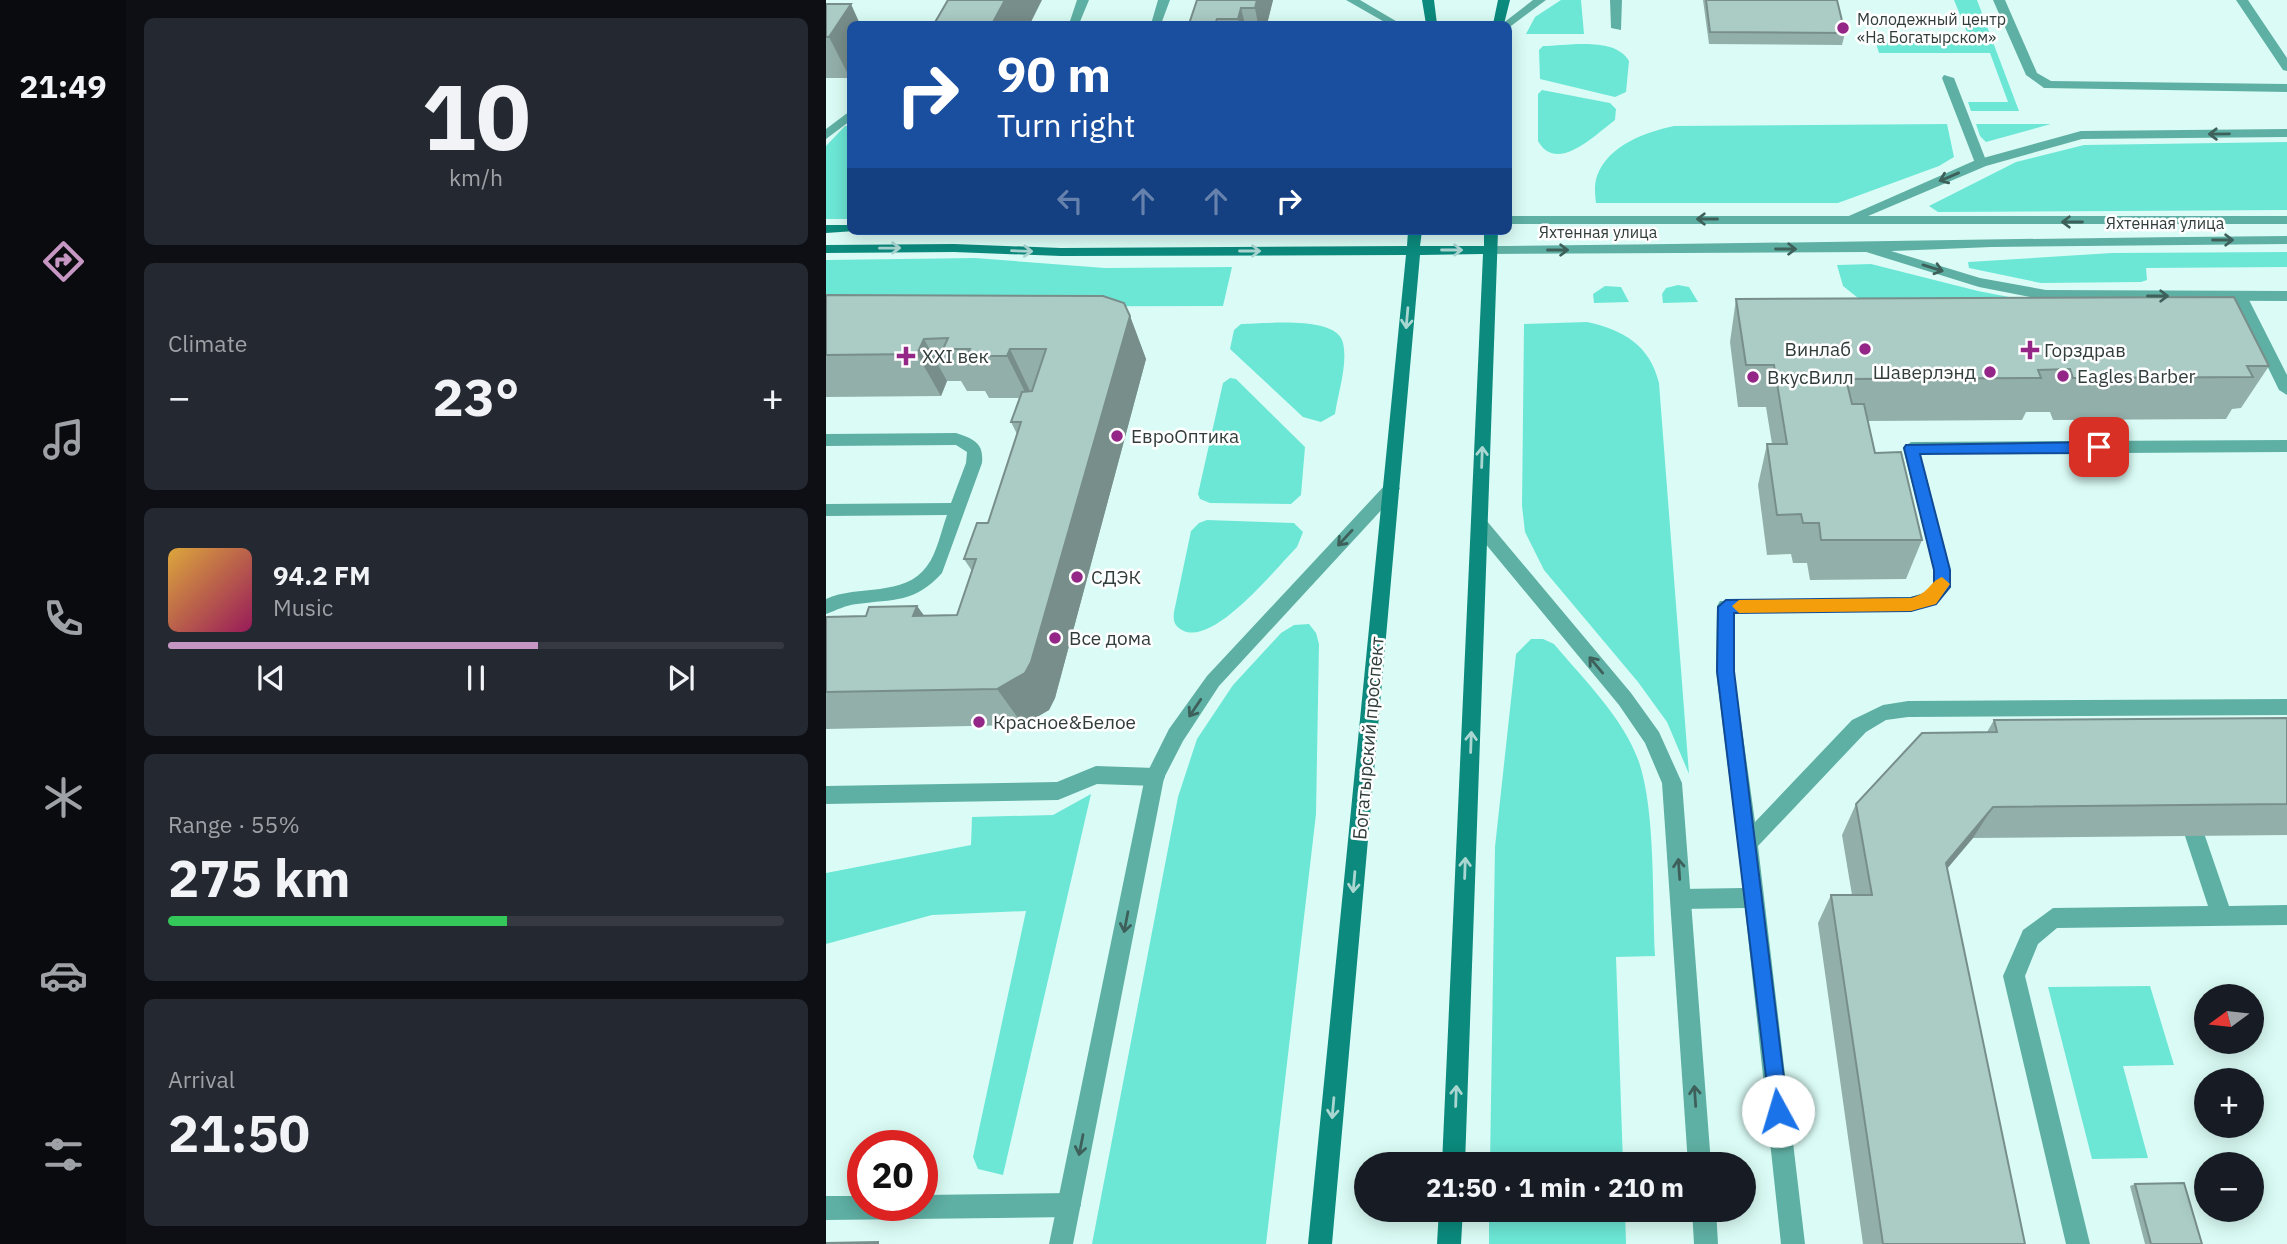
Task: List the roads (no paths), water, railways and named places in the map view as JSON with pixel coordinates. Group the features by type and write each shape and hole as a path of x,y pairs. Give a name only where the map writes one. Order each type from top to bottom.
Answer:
{"main road":[{"path":"1428,0 1432,21"},
{"path":"1500,21 1504,0"},
{"path":"826,229 847,229"},
{"name":"Богатырский проспект","path":"1320,1244 1415,235"},
{"path":"1454,1152 1490,235"},
{"name":"Яхтенная улица","path":"826,249 954,248 1061,252 1490,250"},
{"path":"1450,1244 1451,1222"}],"street":[{"path":"1074,21 1083,0"},
{"path":"1157,21 1164,0"},
{"path":"1352,0 1390,21"},
{"path":"1511,21 1540,0"},
{"path":"1616,0 1617,28"},
{"path":"1999,0 2032,75 2048,85 2287,88"},
{"path":"2242,0 2287,68"},
{"path":"1948,78 1981,163"},
{"path":"826,135 839,120"},
{"path":"1849,219 1981,163 2081,135 2287,133"},
{"name":"Яхтенная улица","path":"1512,220 2287,220"},
{"name":"Яхтенная улица","path":"1490,250 1868,248 1992,243 2287,240"},
{"path":"1868,248 1979,282 2046,295 2287,296"},
{"path":"2241,296 2287,390"},
{"path":"826,440 956,439 969,443 975,451 974,463 936,568 926,582 912,591 893,595 858,595 838,600 826,607"},
{"path":"1793,1244 1726,671 1726,607 1911,604 1930,599 1942,587 1942,570 1912,448 2287,446"},
{"path":"1061,1244 1155,777 1176,735 1213,681 1392,488"},
{"path":"826,510 957,509"},
{"path":"1480,525 1625,699 1652,738 1672,783 1699,1152"},
{"path":"1748,843 1859,726 1883,713 1908,709 2287,707"},
{"path":"2152,709 2160,730"},
{"path":"826,795 1058,791 1096,775 1155,777"},
{"path":"2195,836 2222,916"},
{"path":"1681,899 1754,898"},
{"path":"2078,1244 2014,976 2030,937 2053,918 2287,915"},
{"path":"826,1208 1069,1205"},
{"path":"1705,1222 1706,1244"}],"place":[{"name":"Молодежный центр «На Богатырском»","path":"1843,28"},
{"name":"Винлаб","path":"1865,349"},
{"name":"Горздрав","path":"2030,350"},
{"name":"XXI век","path":"906,356"},
{"name":"Шаверлэнд","path":"1990,372"},
{"name":"Eagles Barber","path":"2063,376"},
{"name":"ВкусВилл","path":"1753,377"},
{"name":"ЕвроОптика","path":"1117,436"},
{"name":"СДЭК","path":"1077,577"},
{"name":"Все дома","path":"1055,638"},
{"name":"Красное&Белое","path":"979,722"}]}
